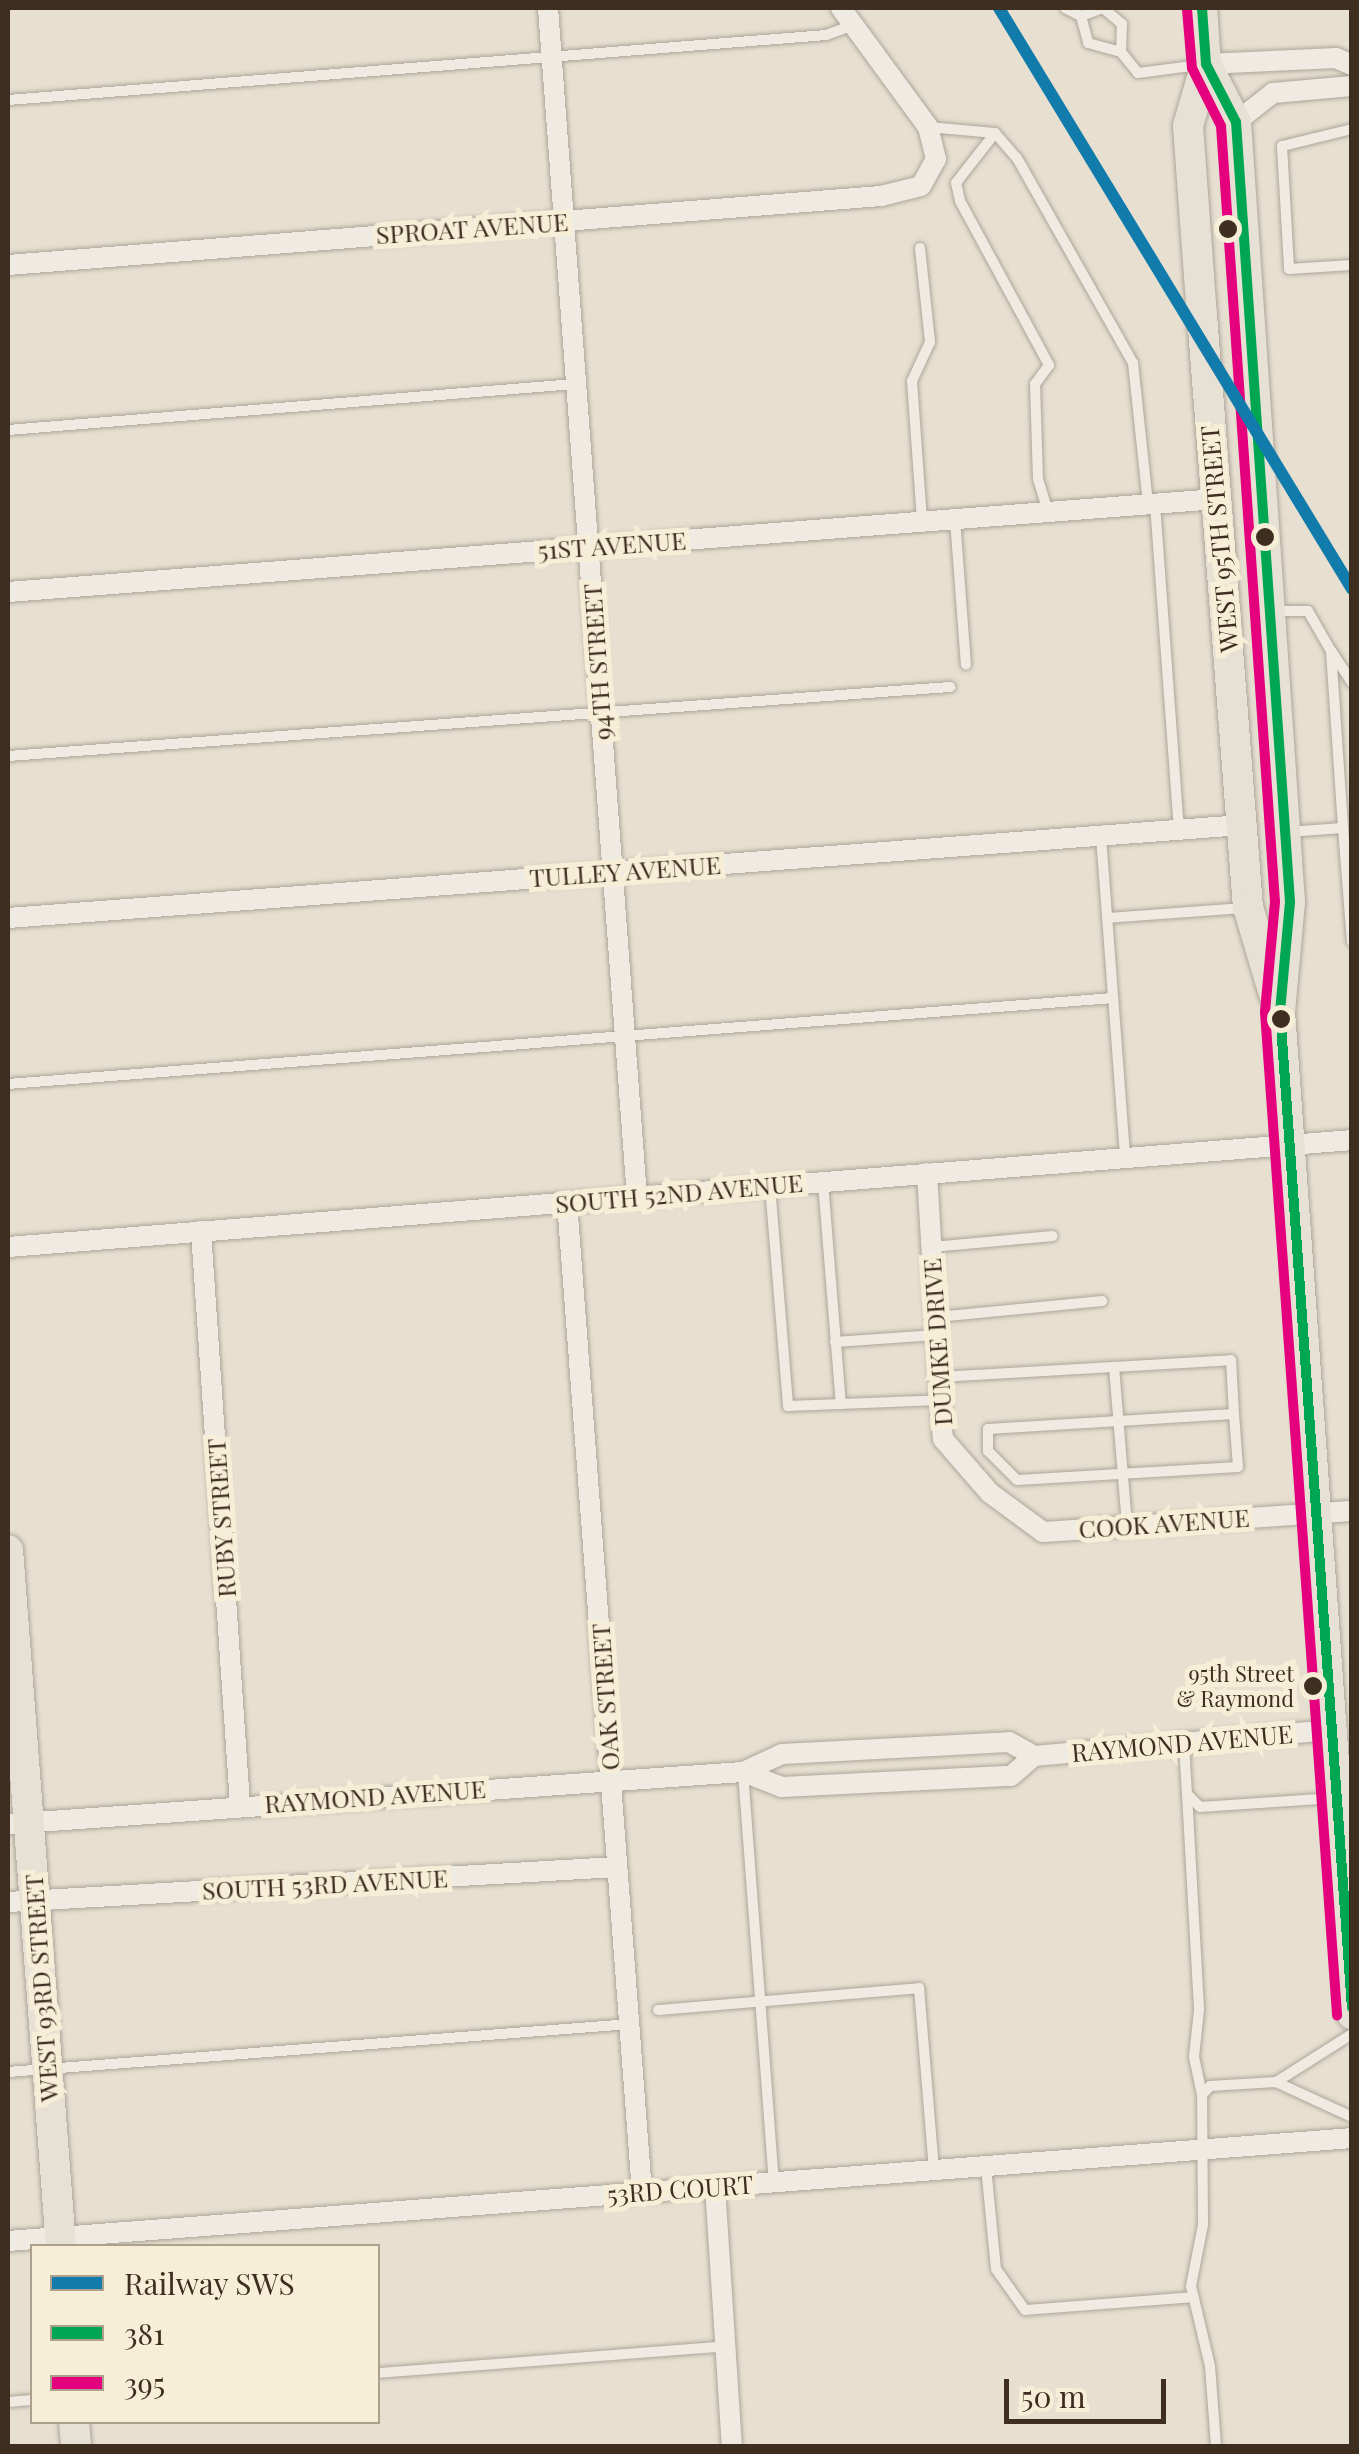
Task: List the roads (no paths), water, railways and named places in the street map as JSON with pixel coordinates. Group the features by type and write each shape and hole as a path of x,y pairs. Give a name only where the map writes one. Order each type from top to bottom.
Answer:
{"main road":[{"name":"WEST 95TH STREET","path":"1202,8 1206,64 1188,126 1216,499 1248,907 1280,1011"},
{"name":"WEST 95TH STREET","path":"1206,64 1236,122 1290,902 1280,1011 1330,1730 1342,1817 1352,2014"},
{"name":"WEST 93RD STREET","path":"8,1550 21,1901 47,2069 60,2242"}],"street":[{"name":"94TH STREET","path":"548,8 637,1197"},
{"path":"841,8 928,127"},
{"path":"1206,64 1336,58 1352,64"},
{"path":"1236,122 1273,94 1352,86"},
{"name":"SPROAT AVENUE","path":"8,264 881,196 922,186 931,176 936,159 928,127"},
{"name":"51ST AVENUE","path":"8,592 1216,499"},
{"name":"TULLEY AVENUE","path":"8,918 1242,825"},
{"name":"SOUTH 52ND AVENUE","path":"8,1247 1352,1140"},
{"name":"DUMKE DRIVE","path":"926,1174 943,1439 990,1493"},
{"name":"OAK STREET","path":"567,1202 642,2192"},
{"name":"RUBY STREET","path":"201,1231 240,1805"},
{"name":"COOK AVENUE","path":"990,1493 1042,1532 1352,1510"},
{"name":"RAYMOND AVENUE","path":"18,1823 743,1772 782,1754 1010,1742 1034,1756 1330,1730"},
{"name":"RAYMOND AVENUE","path":"743,1772 782,1787 1011,1776 1034,1756"},
{"name":"SOUTH 53RD AVENUE","path":"21,1901 616,1867"},
{"name":"53RD COURT","path":"8,2240 60,2242 715,2186 1352,2138"},
{"path":"715,2186 732,2446"}],"lane":[{"path":"1065,8 1081,16 1102,8 1122,24 1121,52"},
{"path":"1081,16 1088,44 1121,52 1138,72 1206,64"},
{"path":"8,100 826,36 854,25"},
{"path":"928,127 995,133 1017,158 1134,363 1152,504 1180,830"},
{"path":"1352,129 1282,146 1289,269 1352,266"},
{"path":"995,133 956,183 1049,365 1035,384 1038,479 1048,512"},
{"path":"920,248 930,342 912,381 922,522"},
{"path":"8,430 576,384"},
{"path":"955,519 966,665"},
{"path":"1268,612 1308,610 1352,683"},
{"path":"1332,651 1352,942"},
{"path":"8,756 950,687"},
{"path":"1286,832 1343,828"},
{"path":"1101,836 1125,1158"},
{"path":"1107,918 1248,907"},
{"path":"8,1084 1113,998"},
{"path":"823,1182 841,1404"},
{"path":"770,1186 788,1406 940,1400"},
{"path":"931,1247 1053,1236"},
{"path":"835,1342 1102,1301"},
{"path":"940,1377 1231,1360 1238,1467 1017,1480 988,1451 988,1429 1234,1414"},
{"path":"1114,1367 1127,1526"},
{"path":"1184,1743 1198,2010 1194,2056 1202,2094 1206,2149 1194,2297 1210,2366 1216,2446"},
{"path":"743,1772 774,2182"},
{"path":"1187,1794 1200,1806 1342,1817"},
{"path":"658,2010 919,1988 934,2170"},
{"path":"8,2072 630,2024"},
{"path":"1276,2082 1352,2034"},
{"path":"1202,2094 1210,2086 1276,2082 1352,2117"},
{"path":"986,2166 996,2269 1025,2310 1194,2297"},
{"path":"380,2373 725,2346"}],"rail line":[{"name":"SWS","path":"999,8 1352,589"}],"place":[{"name":"95th Street & Raymond","path":"1313,1686"}]}
